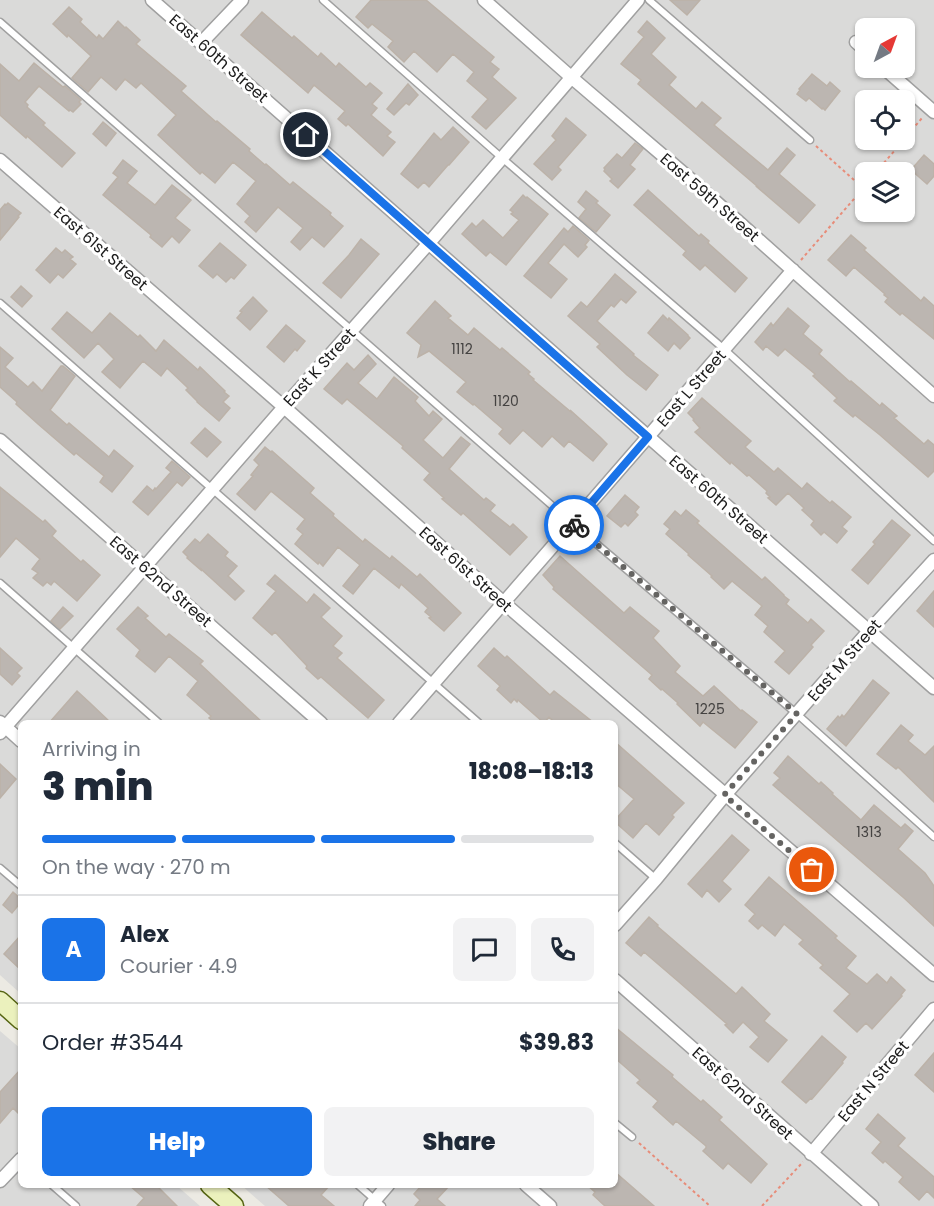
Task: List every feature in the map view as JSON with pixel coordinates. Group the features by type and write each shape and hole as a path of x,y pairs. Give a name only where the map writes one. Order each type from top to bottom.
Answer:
{"street":[{"name":"East 60th Street","path":"152,0 934,688"},
{"path":"201,43 242,0"},
{"name":"East 59th Street","path":"484,0 688,177 934,396"},
{"name":"East K Street","path":"2,727 145,568 638,0"},
{"path":"895,78 932,110"},
{"name":"East 61st Street","path":"0,160 724,795 934,975"},
{"name":"East L Street","path":"402,720 793,270"},
{"name":"East 62nd Street","path":"0,440 318,720"},
{"name":"East M Street","path":"618,922 724,795 934,560"},
{"path":"2,727 18,739"},
{"name":"East 62nd Street","path":"618,983 872,1206"},
{"path":"0,1001 18,1017"},
{"name":"East N Street","path":"811,1154 934,1009"},
{"path":"0,1181 18,1162"},
{"path":"213,1188 234,1206"},
{"path":"376,1204 386,1188"},
{"path":"529,1188 550,1206"}],"lane":[{"path":"322,0 724,350 934,541"},
{"path":"649,0 810,140"},
{"path":"0,22 573,524 797,714 934,837"},
{"path":"0,303 475,720"},
{"path":"0,583 156,720"},
{"path":"618,846 656,879"},
{"path":"0,868 18,883"},
{"path":"618,1125 632,1137"},
{"path":"55,1188 76,1206"},
{"path":"361,1188 376,1204"}],"path":[{"path":"915,128 932,110"},
{"path":"810,140 855,178"},
{"path":"884,162 895,150"},
{"path":"793,270 855,197"},
{"path":"632,1137 710,1206"},
{"path":"762,1206 811,1154"}],"shaded area":[{"path":"0,0 934,0 934,1206 265,1206 244,1188 618,1188 618,720 18,720 18,991 0,975"},
{"path":"0,1031 18,1046 18,1188 179,1188 200,1206 0,1206"}],"building":[{"path":"371,0 426,0 494,57 490,62 499,69 492,77 516,98 486,129 472,117 488,99 467,81 474,72 453,54 437,72 414,51 404,62 388,47 393,41 372,24 368,28 356,17"},
{"path":"670,0 700,0 687,15"},
{"path":"69,7 82,19 80,22 97,38 99,35 103,39 118,21 126,27 140,40 136,44 186,86 181,91 250,149 249,151 265,165 290,185 293,182 331,213 330,215 343,226 324,247 312,237 300,250 291,242 303,228 278,207 256,232 245,222 250,216 237,204 256,181 233,162 215,183 202,172 200,174 158,135 176,115 141,83 136,88 125,79 116,90 101,77 88,92 72,78 91,56 53,24"},
{"path":"262,12 318,57 321,53 336,67 339,63 366,87 370,83 382,93 372,104 377,108 371,115 391,132 387,136 395,142 383,156 348,124 346,126 338,119 345,111 314,85 308,93 241,35"},
{"path":"647,21 665,38 651,54 676,77 669,85 696,109 702,102 721,118 714,125 768,170 787,148 795,155 779,174 815,205 799,223 638,84 641,80 621,64 644,37 638,32"},
{"path":"34,63 81,100 79,102 81,104 73,112 69,111 39,86 25,102 27,107 45,123 43,125 75,153 62,167 0,115 0,64 19,81"},
{"path":"812,74 827,86 830,82 840,91 825,110 809,98 806,101 797,94"},
{"path":"408,84 418,95 409,105 406,103 394,115 387,109"},
{"path":"566,118 586,135 558,167 561,170 552,180 534,164 556,140 552,136"},
{"path":"103,122 116,133 106,146 93,134"},
{"path":"453,127 469,142 429,187 424,182 418,188 401,174 434,133 441,140"},
{"path":"635,143 643,149 630,165 635,169 618,188 610,181 612,179 604,168 617,154 622,158"},
{"path":"924,155 934,164 934,176 927,184 915,174 915,165"},
{"path":"123,160 137,171 127,183 155,205 172,185 191,200 175,218 190,230 179,243 172,236 162,247 103,195 118,177 113,173"},
{"path":"648,190 699,236 701,234 709,241 708,243 747,278 735,292 705,265 700,270 683,255 686,251 634,205"},
{"path":"586,191 610,215 596,232 579,218 586,209 578,202"},
{"path":"523,195 548,214 506,265 490,252 486,256 462,234 472,223 476,227 483,220 503,238 519,220 511,214 513,212 510,210"},
{"path":"8,203 21,213 0,240 0,210"},
{"path":"573,226 589,240 585,245 587,247 578,257 564,244 548,263 567,279 551,298 524,276 564,228 568,232"},
{"path":"851,235 866,248 864,250 921,301 924,297 934,306 934,339 885,302 888,298 885,294 854,267 846,276 828,260"},
{"path":"361,239 379,254 341,298 323,283"},
{"path":"220,243 246,265 234,279 231,277 226,282 217,274 213,278 199,266"},
{"path":"56,248 62,253 65,250 73,257 70,259 76,264 63,278 58,274 50,283 36,270"},
{"path":"615,274 636,292 626,303 621,299 614,307 611,305 597,321 658,375 646,390 597,347 600,344 568,316 581,302 587,307"},
{"path":"21,286 32,296 22,307 11,297"},
{"path":"253,297 267,311 250,330 237,318 242,312 240,311"},
{"path":"435,301 451,316 448,318 468,335 474,328 500,350 502,348 530,372 528,374 533,380 607,444 593,461 569,441 564,447 552,436 542,447 523,430 510,444 499,434 503,429 457,392 466,382 429,351 418,357 421,345 407,333"},
{"path":"788,308 809,326 803,334 822,350 819,354 880,406 882,403 897,416 894,418 924,444 928,440 934,445 934,471 928,477 880,435 834,401 837,398 813,376 815,374 785,349 778,356 766,346 763,350 755,342"},
{"path":"67,312 92,333 110,313 138,337 140,335 156,351 164,340 198,370 200,367 225,391 229,396 223,402 230,408 219,421 197,402 186,390 188,388 167,368 161,376 143,361 120,388 102,372 114,359 98,343 84,358 52,329"},
{"path":"663,315 690,338 680,349 674,343 668,351 648,333"},
{"path":"286,325 305,341 284,362 267,347"},
{"path":"0,347 13,358 5,367 28,387 33,382 42,391 61,366 75,376 50,410 109,457 114,450 133,466 112,492 100,482 104,476 76,453 74,455 0,387"},
{"path":"368,355 376,364 358,383 377,399 394,377 418,397 415,401 429,416 433,411 442,419 423,440 443,458 461,437 470,444 449,469 484,500 486,498 495,505 490,511 510,527 513,524 527,537 510,555 463,513 461,515 442,499 444,498 424,480 430,473 402,448 403,446 347,399 342,404 324,389 347,363 354,370"},
{"path":"702,398 751,441 745,447 774,472 778,468 802,489 807,483 851,517 842,527 847,531 837,543 824,532 821,535 811,525 814,521 788,493 776,505 768,498 770,497 767,491 749,475 747,476 731,462 730,464 695,432 700,428 688,413"},
{"path":"205,428 221,442 207,457 191,443"},
{"path":"265,447 314,488 310,493 363,542 365,539 390,559 392,556 417,577 420,574 461,613 444,631 429,618 431,617 425,612 428,608 401,584 399,588 374,568 353,594 343,586 360,565 338,547 323,566 319,562 318,564 295,544 303,534 297,529 305,519 271,491 255,510 237,494 253,476 251,475 259,465 254,460"},
{"path":"172,461 190,477 182,486 177,482 148,515 133,502 147,486 153,491 156,489 171,472 166,468"},
{"path":"0,487 43,522 45,520 56,531 52,536 81,562 83,560 100,575 77,601 54,581 51,585 47,582 43,586 33,578 38,573 32,569 40,559 16,538 0,557"},
{"path":"625,495 639,507 635,512 638,515 628,526 625,523 621,527 607,516"},
{"path":"686,510 699,521 697,523 762,580 765,577 789,600 786,604 808,623 811,619 824,631 789,674 775,662 785,651 764,632 768,626 755,615 762,606 732,581 724,589 666,534 670,529 664,524 675,511 681,516"},
{"path":"892,520 910,535 868,584 852,570"},
{"path":"208,534 228,552 225,556 237,566 228,576 244,591 235,600 183,552 195,539 200,543"},
{"path":"560,556 624,613 630,607 659,631 653,638 680,666 675,672 703,696 714,686 741,711 757,722 735,748 703,722 700,726 678,703 649,679 652,675 553,589 554,587 543,575"},
{"path":"275,575 307,603 314,594 330,608 321,617 342,636 333,646 342,653 337,658 384,700 368,718 321,677 318,679 306,668 307,666 275,632 272,635 253,618 276,591 267,584"},
{"path":"934,591 934,627 917,611"},
{"path":"63,607 73,616 60,629 51,621"},
{"path":"138,607 148,616 145,618 166,637 169,634 203,661 200,664 260,720 211,720 209,718 211,716 187,695 198,681 169,656 155,672 136,656 140,650 117,629"},
{"path":"0,648 22,668 17,673 20,676 12,685 0,674"},
{"path":"494,648 505,658 507,656 550,695 554,691 590,720 552,720 549,717 546,720 541,720 518,700 517,702 514,699 511,703 497,690 500,686 478,666"},
{"path":"873,680 889,693 846,746 827,729 838,716 844,717"},
{"path":"77,691 108,720 52,720"},
{"path":"901,725 913,735 908,741 925,755 934,746 934,802 898,767 896,769 877,754"},
{"path":"618,745 684,803 672,815 674,817 659,835 646,823 633,838 618,825 618,817 634,799 618,786"},
{"path":"788,756 819,784 821,782 861,820 874,805 901,828 905,824 913,831 898,849 925,873 934,886 934,926 773,785 780,778 774,773"},
{"path":"0,764 16,779 0,798"},
{"path":"732,835 749,850 722,881 731,889 719,902 707,890 702,897 688,884"},
{"path":"769,877 837,936 835,938 856,956 846,968 867,984 877,974 887,983 891,977 905,990 872,1029 866,1023 857,1032 834,1011 850,994 820,968 823,965 799,944 803,940 784,924 775,936 762,925 758,929 749,921 755,914 745,905"},
{"path":"13,892 18,896 18,906 12,913 3,905"},
{"path":"649,917 736,994 742,987 770,1014 764,1021 787,1040 768,1062 750,1047 759,1037 743,1022 733,1033 725,1025 727,1024 644,952 641,956 626,943"},
{"path":"18,938 18,967 4,954"},
{"path":"618,1029 673,1075 672,1077 701,1102 703,1100 722,1117 719,1120 767,1164 751,1183 728,1163 723,1169 703,1151 706,1146 676,1121 673,1125 653,1107 658,1101 637,1083 640,1080 618,1061"},
{"path":"822,1036 846,1057 812,1099 806,1103 782,1082"},
{"path":"934,1053 934,1092 915,1075"},
{"path":"18,1072 18,1113 13,1108 0,1123 0,1092"},
{"path":"878,1114 905,1138 898,1146 934,1177 934,1198 927,1191 919,1200 899,1182 903,1177 872,1153 881,1142 866,1129"},
{"path":"618,1175 654,1206 605,1206 593,1195 595,1192 590,1188 618,1188"},
{"path":"132,1188 159,1188 177,1206 137,1206 144,1198"},
{"path":"268,1188 327,1188 321,1195 334,1206 289,1206"},
{"path":"419,1188 447,1188 437,1199 445,1206 415,1206 420,1200 414,1194"}],"way so far":[{"path":"574,525 797,714 724,795 812,870"}],"route":[{"path":"306,135 648,437 574,525"}]}
